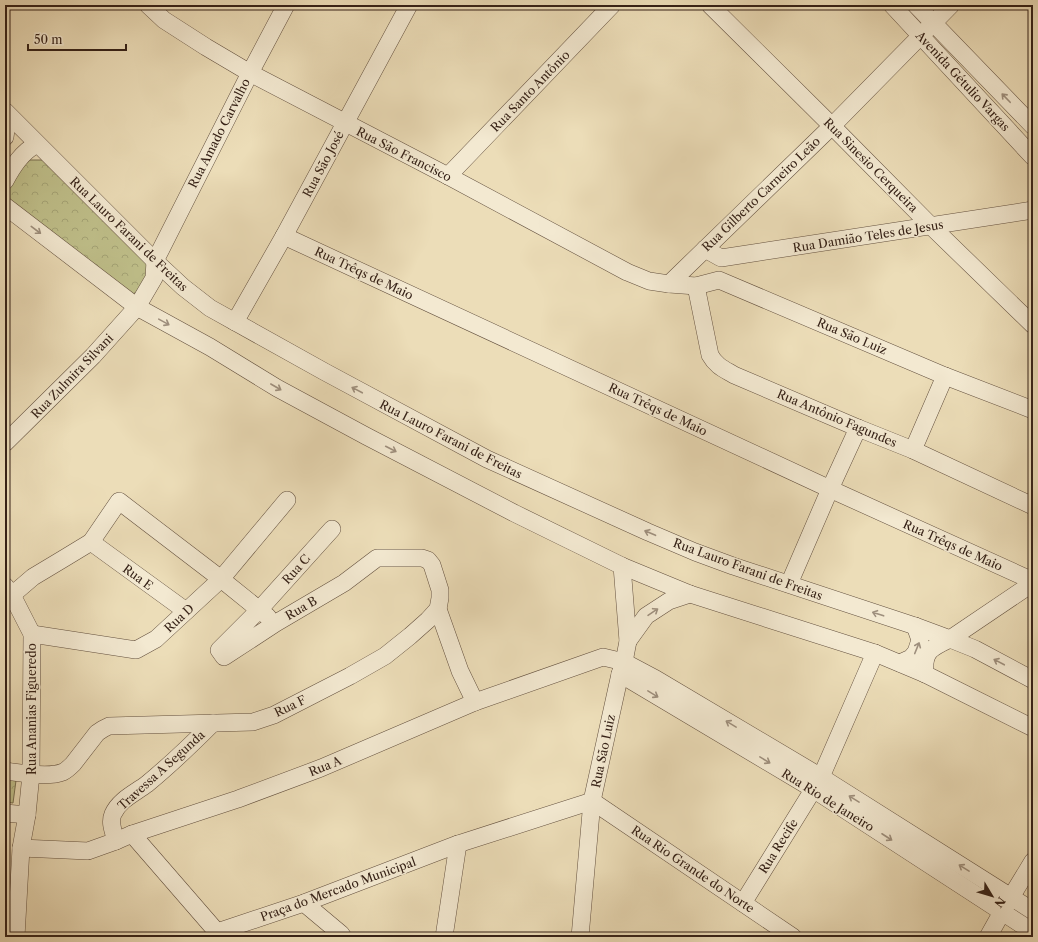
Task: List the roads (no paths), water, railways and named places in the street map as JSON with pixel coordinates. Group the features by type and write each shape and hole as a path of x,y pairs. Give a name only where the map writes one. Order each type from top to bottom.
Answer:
{"street":[{"name":"Rua São Francisco","path":"148,5 164,20 250,73 448,176 627,272 649,281 669,284"},
{"name":"Rua Amado Carvalho","path":"137,307 154,278 155,261 286,5"},
{"name":"Rua São José","path":"236,322 409,5"},
{"name":"Rua Santo Antônio","path":"448,176 612,5"},
{"name":"Rua Sinesio Cerqueira","path":"710,5 931,226 1033,325"},
{"name":"Avenida Gétulio Vargas","path":"892,5 1033,157"},
{"name":"Avenida Gétulio Vargas","path":"916,5 1033,126"},
{"name":"Rua Gilberto Carneiro Leão","path":"669,284 832,126 951,5"},
{"name":"Rua Lauro Farani de Freitas","path":"7,113 183,287 210,308 325,372 487,459 641,529 732,566 915,626 950,639 975,649 1033,680"},
{"path":"5,137 7,113"},
{"path":"5,181 12,168 23,154 37,144"},
{"path":"5,206 137,307 210,347 277,388 514,513 622,566 690,594 875,653 925,674 1033,728"},
{"name":"Rua Damião Teles de Jesus","path":"721,258 1033,210"},
{"name":"Rua Trêqs de Maio","path":"284,236 1033,582"},
{"path":"669,284 696,286 719,280 721,258 705,249"},
{"name":"Rua São Luiz","path":"719,280 945,376 1033,410"},
{"name":"Rua Antônio Fagundes","path":"696,286 709,352 713,361 721,368 858,428 913,450 1033,506"},
{"name":"Rua Zulmira Silvani","path":"5,443 93,356 137,307"},
{"path":"913,450 945,376"},
{"path":"789,584 858,428"},
{"name":"Rua D","path":"32,634 136,650 156,639 221,579 287,500"},
{"path":"8,590 33,577 91,542 119,501 276,623"},
{"name":"Rua C","path":"224,657 219,650 259,610 332,528"},
{"name":"Rua E","path":"91,542 186,611"},
{"name":"Rua B","path":"224,657 276,623 344,584 377,558 422,558 428,560 432,565 440,590 438,609"},
{"name":"Rua São Luiz","path":"580,937 592,801 628,641 622,566"},
{"path":"925,674 924,665 926,657 931,650 937,645 950,639 1033,582"},
{"name":"Rua Ananias Figueredo","path":"8,590 32,634 31,774 27,815 21,848 16,937"},
{"path":"628,641 646,616 669,601 690,594"},
{"path":"438,609 460,671 475,702"},
{"name":"Rua F","path":"5,771 31,774 54,774 67,770 76,761 97,733 109,726 253,722 262,719 350,676 385,656 410,636 438,609"},
{"path":"900,664 911,658 916,652 920,640 915,626"},
{"name":"Rua Recife","path":"743,903 817,783 875,653"},
{"name":"Rua A","path":"21,848 88,851 132,834 238,799 321,768 475,702 603,657 622,668"},
{"name":"Rua Rio de Janeiro","path":"622,668 656,679 817,783 1033,932"},
{"name":"Travessa A Segunda","path":"116,841 111,822 112,815 121,803 146,784 189,747 213,723"},
{"name":"Rua Rio de Janeiro","path":"817,783 1033,911"},
{"name":"Praça do Mercado Municipal","path":"217,934 304,903 458,844 592,801"},
{"name":"Rua Rio Grande do Norte","path":"592,801 793,937"},
{"path":"5,812 27,815"},
{"path":"132,834 217,934"},
{"path":"444,937 458,844"},
{"path":"988,937 1033,861"},
{"path":"304,903 343,937"}]}
